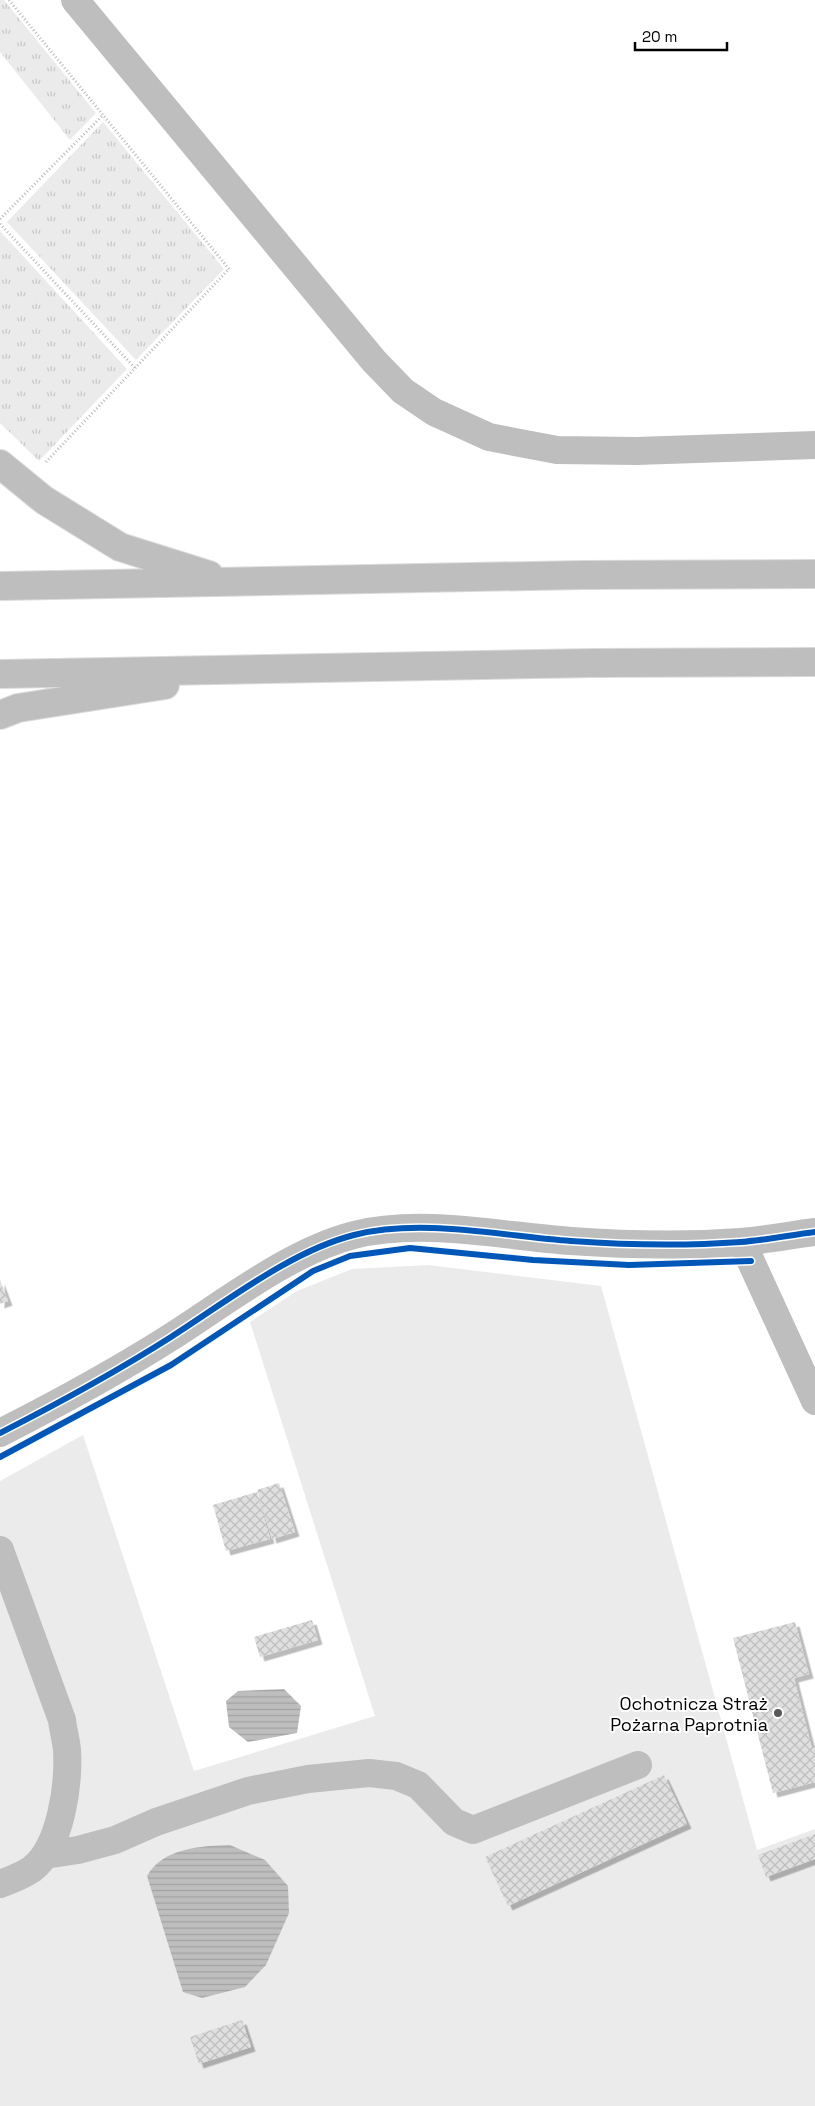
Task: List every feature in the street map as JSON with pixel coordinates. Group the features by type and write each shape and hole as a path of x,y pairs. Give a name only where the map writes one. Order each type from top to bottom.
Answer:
{"main road":[{"path":"75,0 374,361 403,391 434,412 489,437 556,450 636,451 815,445"},
{"path":"0,464 44,500 120,547 230,582"},
{"path":"0,586 582,575 815,574"},
{"path":"0,674 815,662"},
{"path":"0,715 18,708 262,669"},
{"path":"0,1433 74,1396 112,1374 289,1262 323,1244 354,1235 388,1229 424,1228 573,1241 662,1243 742,1242 815,1232"},
{"path":"742,1242 815,1401"},
{"path":"0,1550 62,1720 67,1749 67,1780 62,1810 54,1837 45,1855 32,1868 0,1884"},
{"path":"45,1855 78,1850 115,1840 156,1822 248,1791 308,1779 369,1773 396,1776 418,1784 454,1822 473,1830 638,1765"}],"path":[{"path":"9,0 229,268 45,463"},
{"path":"0,219 103,115"},
{"path":"0,224 135,368"}],"green space":[{"path":"0,0 4,0 96,113 70,140 0,52"},
{"path":"103,122 224,269 136,360 7,222"},
{"path":"0,231 127,369 39,461 0,423"},
{"path":"428,1265 601,1286 757,1850 815,1829 815,2106 0,2106 0,1481 83,1435 194,1771 375,1716 250,1322 297,1291 352,1269"}],"shaded area":[{"path":"284,1689 301,1706 297,1733 248,1742 229,1727 226,1701 238,1691"},
{"path":"230,1845 265,1860 288,1886 289,1913 266,1965 245,1987 202,1998 183,1992 147,1876 162,1859 172,1854 207,1846"}],"building":[{"path":"0,1280 8,1301 0,1304"},
{"path":"279,1483 295,1532 272,1539 257,1490"},
{"path":"257,1492 270,1539 226,1551 213,1505"},
{"path":"312,1620 318,1640 260,1657 254,1637"},
{"name":"Ochotnicza Straż Pożarna Paprotnia","path":"795,1622 809,1674 794,1678 812,1749 815,1748 815,1782 773,1793 733,1638"},
{"path":"664,1775 687,1824 508,1906 485,1857"},
{"path":"815,1834 815,1859 766,1877 758,1855"},
{"path":"242,2020 251,2047 199,2064 190,2037"}],"cycle path":[{"path":"0,1433 66,1399 129,1363 283,1265 330,1243 354,1235 380,1230 434,1228 571,1241 677,1244 741,1242 815,1232"},
{"path":"0,1457 171,1365 313,1271 350,1256 410,1248 533,1260 629,1265 751,1261"}],"place":[{"name":"Ochotnicza Straż Pożarna Paprotnia","path":"778,1713"}]}
